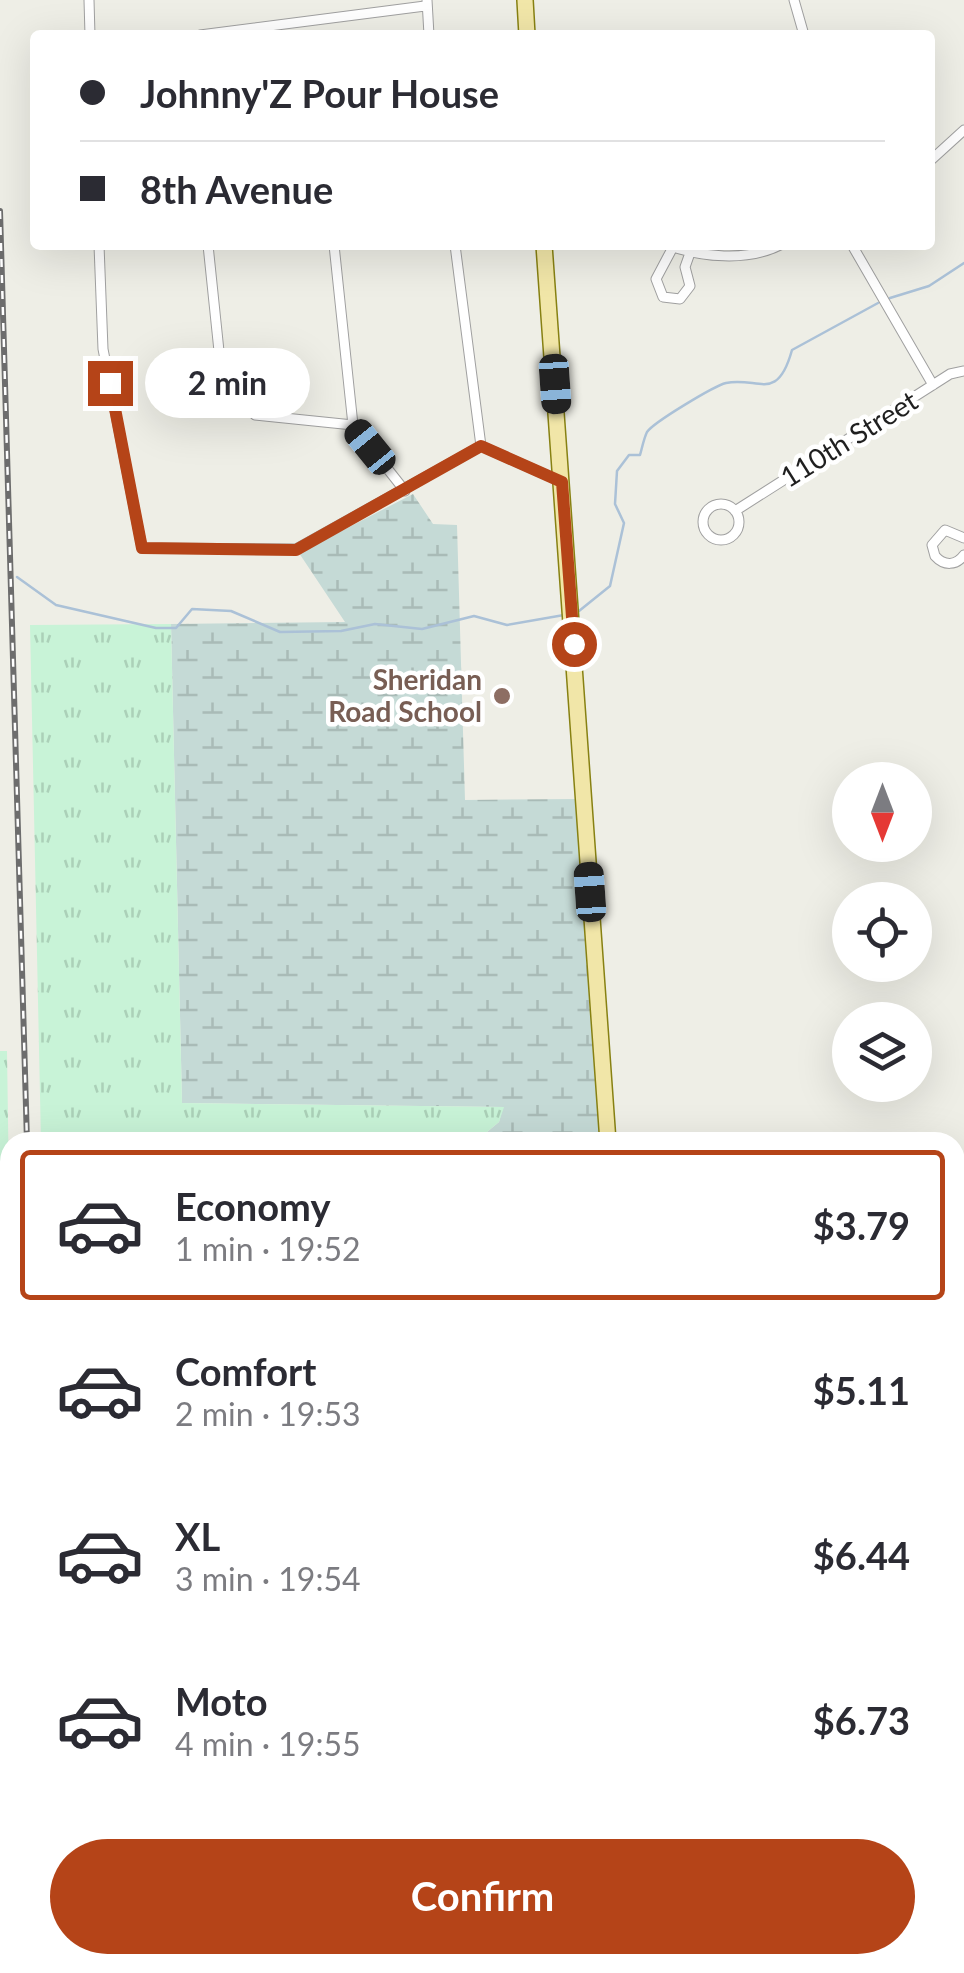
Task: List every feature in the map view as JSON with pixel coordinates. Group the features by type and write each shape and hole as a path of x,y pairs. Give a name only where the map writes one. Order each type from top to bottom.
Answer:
{"main road":[{"path":"525,0 527,30"},
{"path":"544,250 607,1132"}],"street":[{"path":"89,0 90,30"},
{"path":"794,0 803,30"},
{"path":"237,30 426,3 429,30"},
{"path":"311,20 312,30"},
{"path":"935,156 964,130"},
{"path":"99,250 104,349 142,548 296,550 481,446"},
{"path":"209,250 222,380 254,415 352,425"},
{"path":"334,250 352,425 405,490"},
{"path":"457,250 481,446"},
{"path":"668,250 656,280 663,297 680,299 690,286 685,267 690,253"},
{"path":"681,250 770,250"},
{"path":"855,250 933,386"},
{"name":"110th Street","path":"735,511 933,386 964,371"},
{"path":"481,446 562,482"},
{"name":"110th Street","path":"726,505 735,511 739,522 734,534 724,540 708,534 703,524 710,509 726,505"},
{"path":"964,538 956,531 945,530 932,545 935,556 944,563 956,562 964,555"}],"green space":[{"path":"413,494 433,524 457,525 465,800 579,799 602,1132 487,1132 499,1122 503,1107 182,1103 171,624 345,622 299,553"},
{"path":"171,624 182,1103 504,1107 499,1122 487,1132 41,1132 30,625"},
{"path":"0,1051 7,1051 8,1132 0,1132"}],"waterway":[{"path":"890,298 929,286 964,263"},
{"path":"579,611 610,586 624,523 615,504 617,471 629,455 640,455 647,432 726,383 773,382 786,367 792,350 878,303"},
{"path":"17,577 56,605 156,628 176,628 192,609 231,611 280,632 341,631 375,624 422,629 474,616 507,625 564,615"}],"railway":[{"path":"0,211 27,1132"}],"place":[{"name":"Sheridan Road School","path":"502,696"}],"route":[{"path":"110,383 142,548 296,550 481,446 562,482 574,644"}]}
